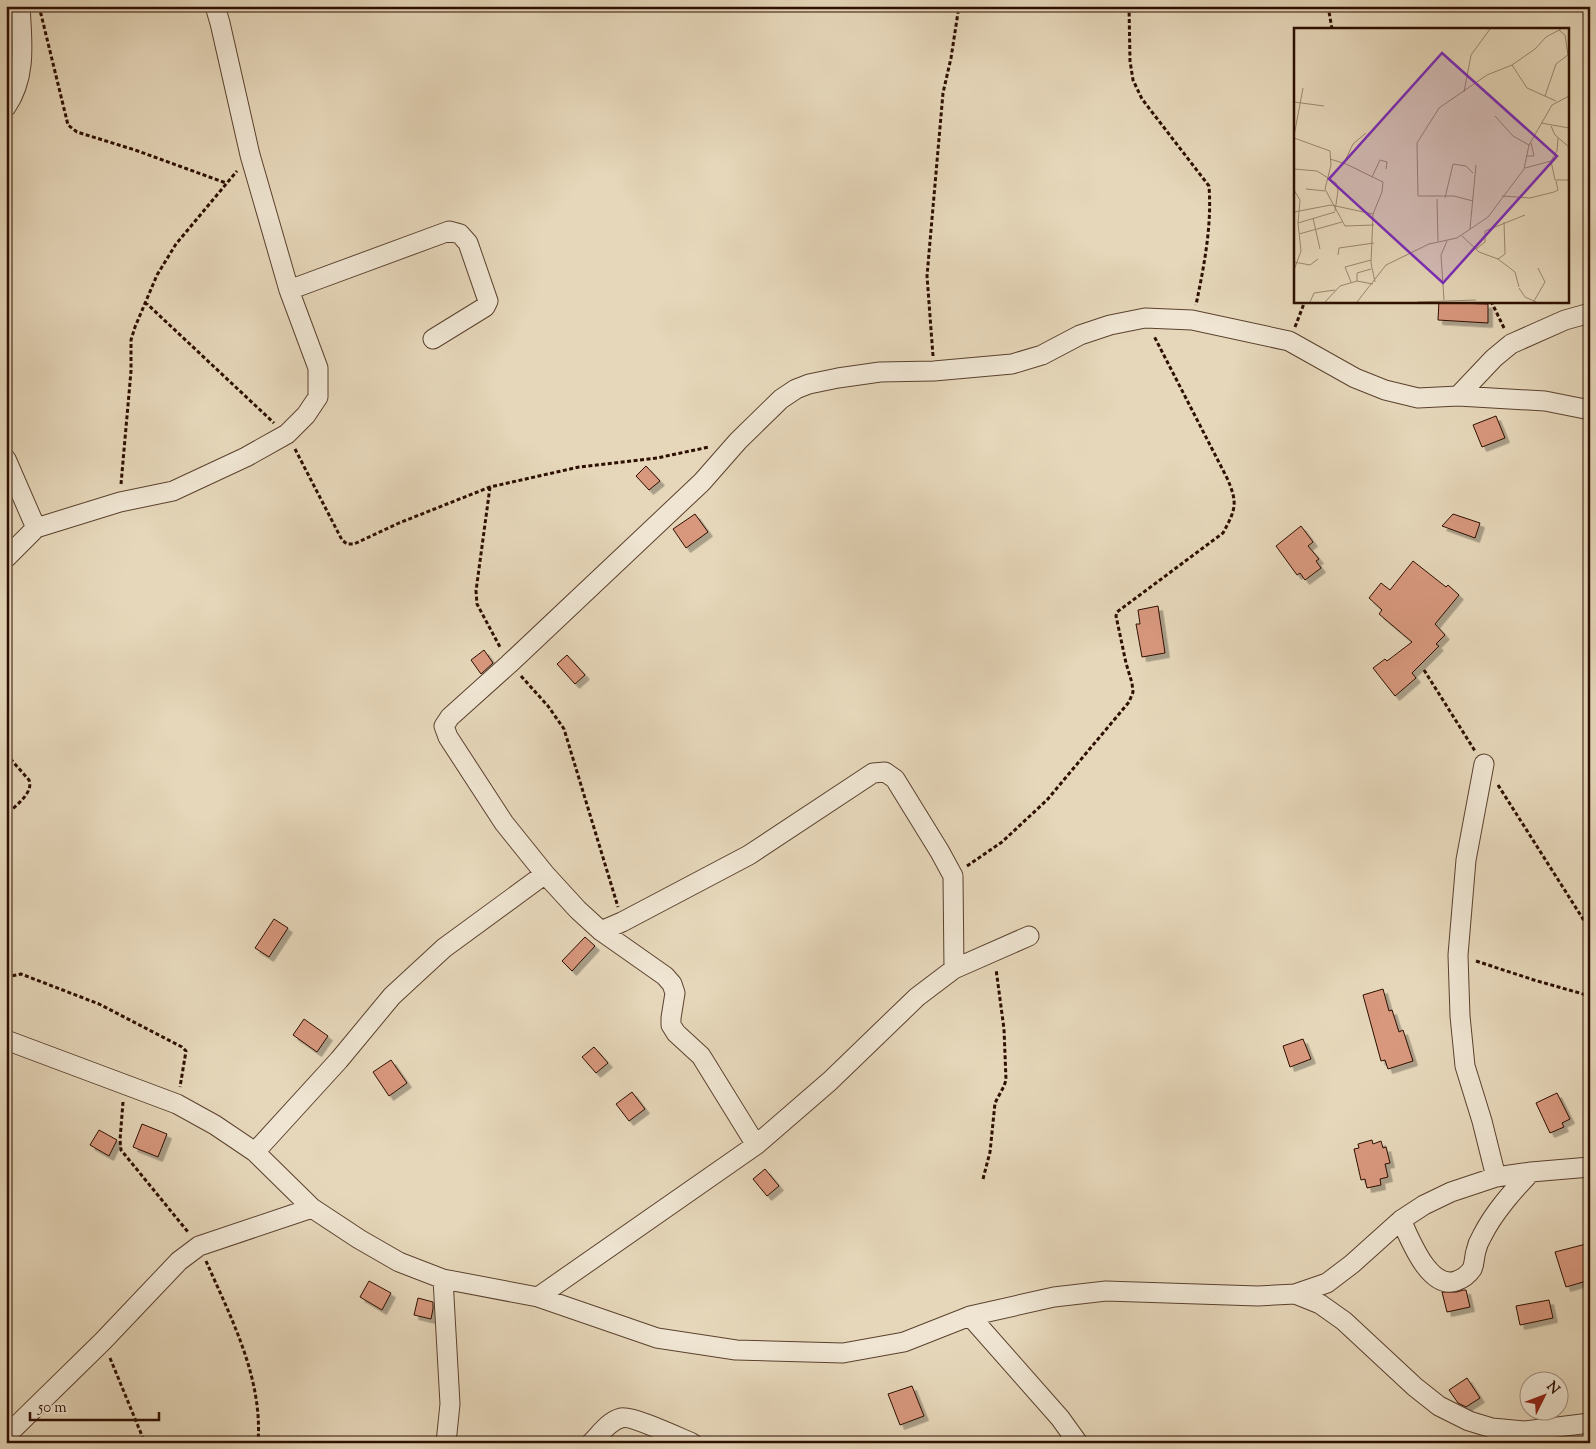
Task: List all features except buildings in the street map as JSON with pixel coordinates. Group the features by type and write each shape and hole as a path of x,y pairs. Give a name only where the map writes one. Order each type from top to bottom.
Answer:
{"street":[{"path":"6,107 14,95 22,71 23,46 20,6"},
{"path":"6,558 36,528 120,502 173,491 246,457 287,434 306,415 318,397 318,368 289,290 250,156 215,6"},
{"path":"289,290 449,231 460,234 468,243 488,301 485,307 433,339"},
{"path":"1458,396 1494,358 1512,344 1565,320 1590,313"},
{"path":"756,1145 701,1056 676,1033 671,1025 675,993 672,984 665,976 601,931 578,910 545,874 504,823 448,737 444,726 450,717 702,482 738,441 781,399 802,386 838,378 880,372 934,371 1012,364 1042,355 1080,336 1110,326 1145,318 1192,320 1289,341 1355,378 1385,390 1418,398 1458,396 1545,401 1590,410"},
{"path":"6,458 36,528"},
{"path":"1484,764 1466,860 1458,955 1460,1016 1465,1066 1496,1176"},
{"path":"601,931 622,922 749,854 873,773 885,772 895,779 953,876 954,969"},
{"path":"255,1152 339,1060 392,996 444,948 545,874"},
{"path":"538,1297 756,1145 830,1081 917,997 954,969 1029,936"},
{"path":"6,1040 177,1104 215,1125 255,1152 312,1208 359,1239 399,1262 442,1279 538,1297 657,1338 736,1350 844,1353 904,1342 970,1316 1054,1298 1106,1291 1258,1296 1295,1294 1327,1283 1352,1264 1401,1220 1424,1205 1451,1192 1496,1176 1590,1167"},
{"path":"1401,1220 1414,1248 1433,1275 1442,1281 1454,1282 1463,1278 1471,1271 1475,1252 1486,1229 1513,1191 1531,1172"},
{"path":"6,1436 103,1341 179,1262 199,1246 312,1208"},
{"path":"442,1279 450,1404 446,1443"},
{"path":"1295,1294 1320,1304 1344,1322 1415,1387 1439,1406 1469,1421 1520,1437 1590,1423"},
{"path":"970,1316 1060,1418 1078,1443"},
{"path":"591,1443 611,1422 623,1417 692,1443"}],"path":[{"path":"39,6 68,125 77,132 135,150 226,183"},
{"path":"934,371 927,276 943,93 951,58 959,6"},
{"path":"1129,6 1130,61 1133,80 1142,100 1209,186 1210,203 1204,268 1192,320"},
{"path":"1328,6 1332,28"},
{"path":"120,502 131,371 131,340 134,327 157,275 176,244 250,156"},
{"path":"145,302 287,434 342,540 347,544 354,544 399,523 490,487 579,467 658,458 738,441"},
{"path":"1289,341 1305,302"},
{"path":"1491,302 1512,344"},
{"path":"953,876 1002,842 1047,800 1129,702 1133,692 1132,683 1116,616 1117,612 1223,533 1232,515 1235,496 1145,318"},
{"path":"490,487 476,592 477,604 482,618 509,664 548,706 564,729 622,922"},
{"path":"1424,670 1590,930"},
{"path":"6,754 29,780 31,785 30,790 6,814"},
{"path":"983,1178 990,1152 995,1104 1006,1080 1004,1030 994,951"},
{"path":"1458,955 1590,996"},
{"path":"6,977 21,974 99,1004 182,1048 186,1051 186,1057 177,1104"},
{"path":"125,1084 120,1140 121,1150 199,1246 236,1328 255,1388 258,1443"},
{"path":"103,1341 145,1443"}]}
